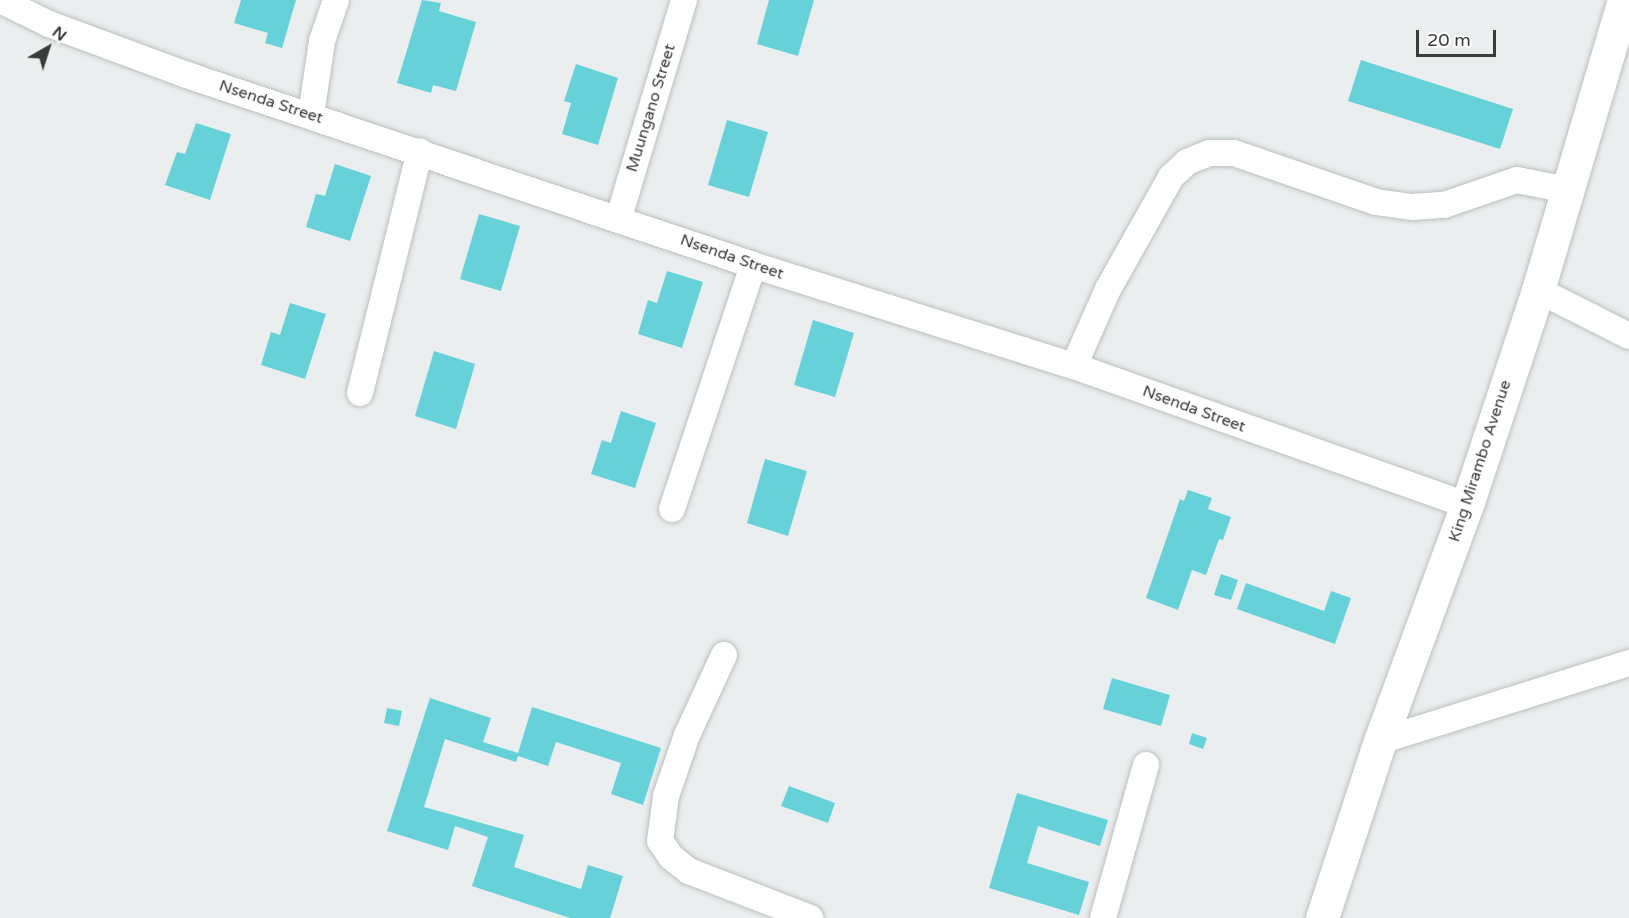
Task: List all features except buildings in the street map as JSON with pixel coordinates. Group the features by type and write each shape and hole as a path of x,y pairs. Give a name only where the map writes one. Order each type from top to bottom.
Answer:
{"main road":[{"name":"King Mirambo Avenue","path":"1322,918 1380,741 1467,505 1538,290 1624,0"}],"street":[{"name":"Nsenda Street","path":"0,0 118,50 618,217 753,265 1074,366 1467,505"},
{"path":"311,115 319,52 336,0"},
{"name":"Muungano Street","path":"618,217 684,0"},
{"path":"360,393 420,151"},
{"path":"1074,366 1108,289 1171,177 1187,162 1209,153 1234,153 1376,202 1413,207 1444,205 1517,180 1538,181 1568,190"},
{"path":"672,510 753,265"},
{"path":"1538,290 1629,336"},
{"path":"723,654 687,735 666,796 660,841 671,857 689,871 810,918"},
{"path":"1380,741 1629,663"},
{"path":"1103,918 1146,765"}]}
